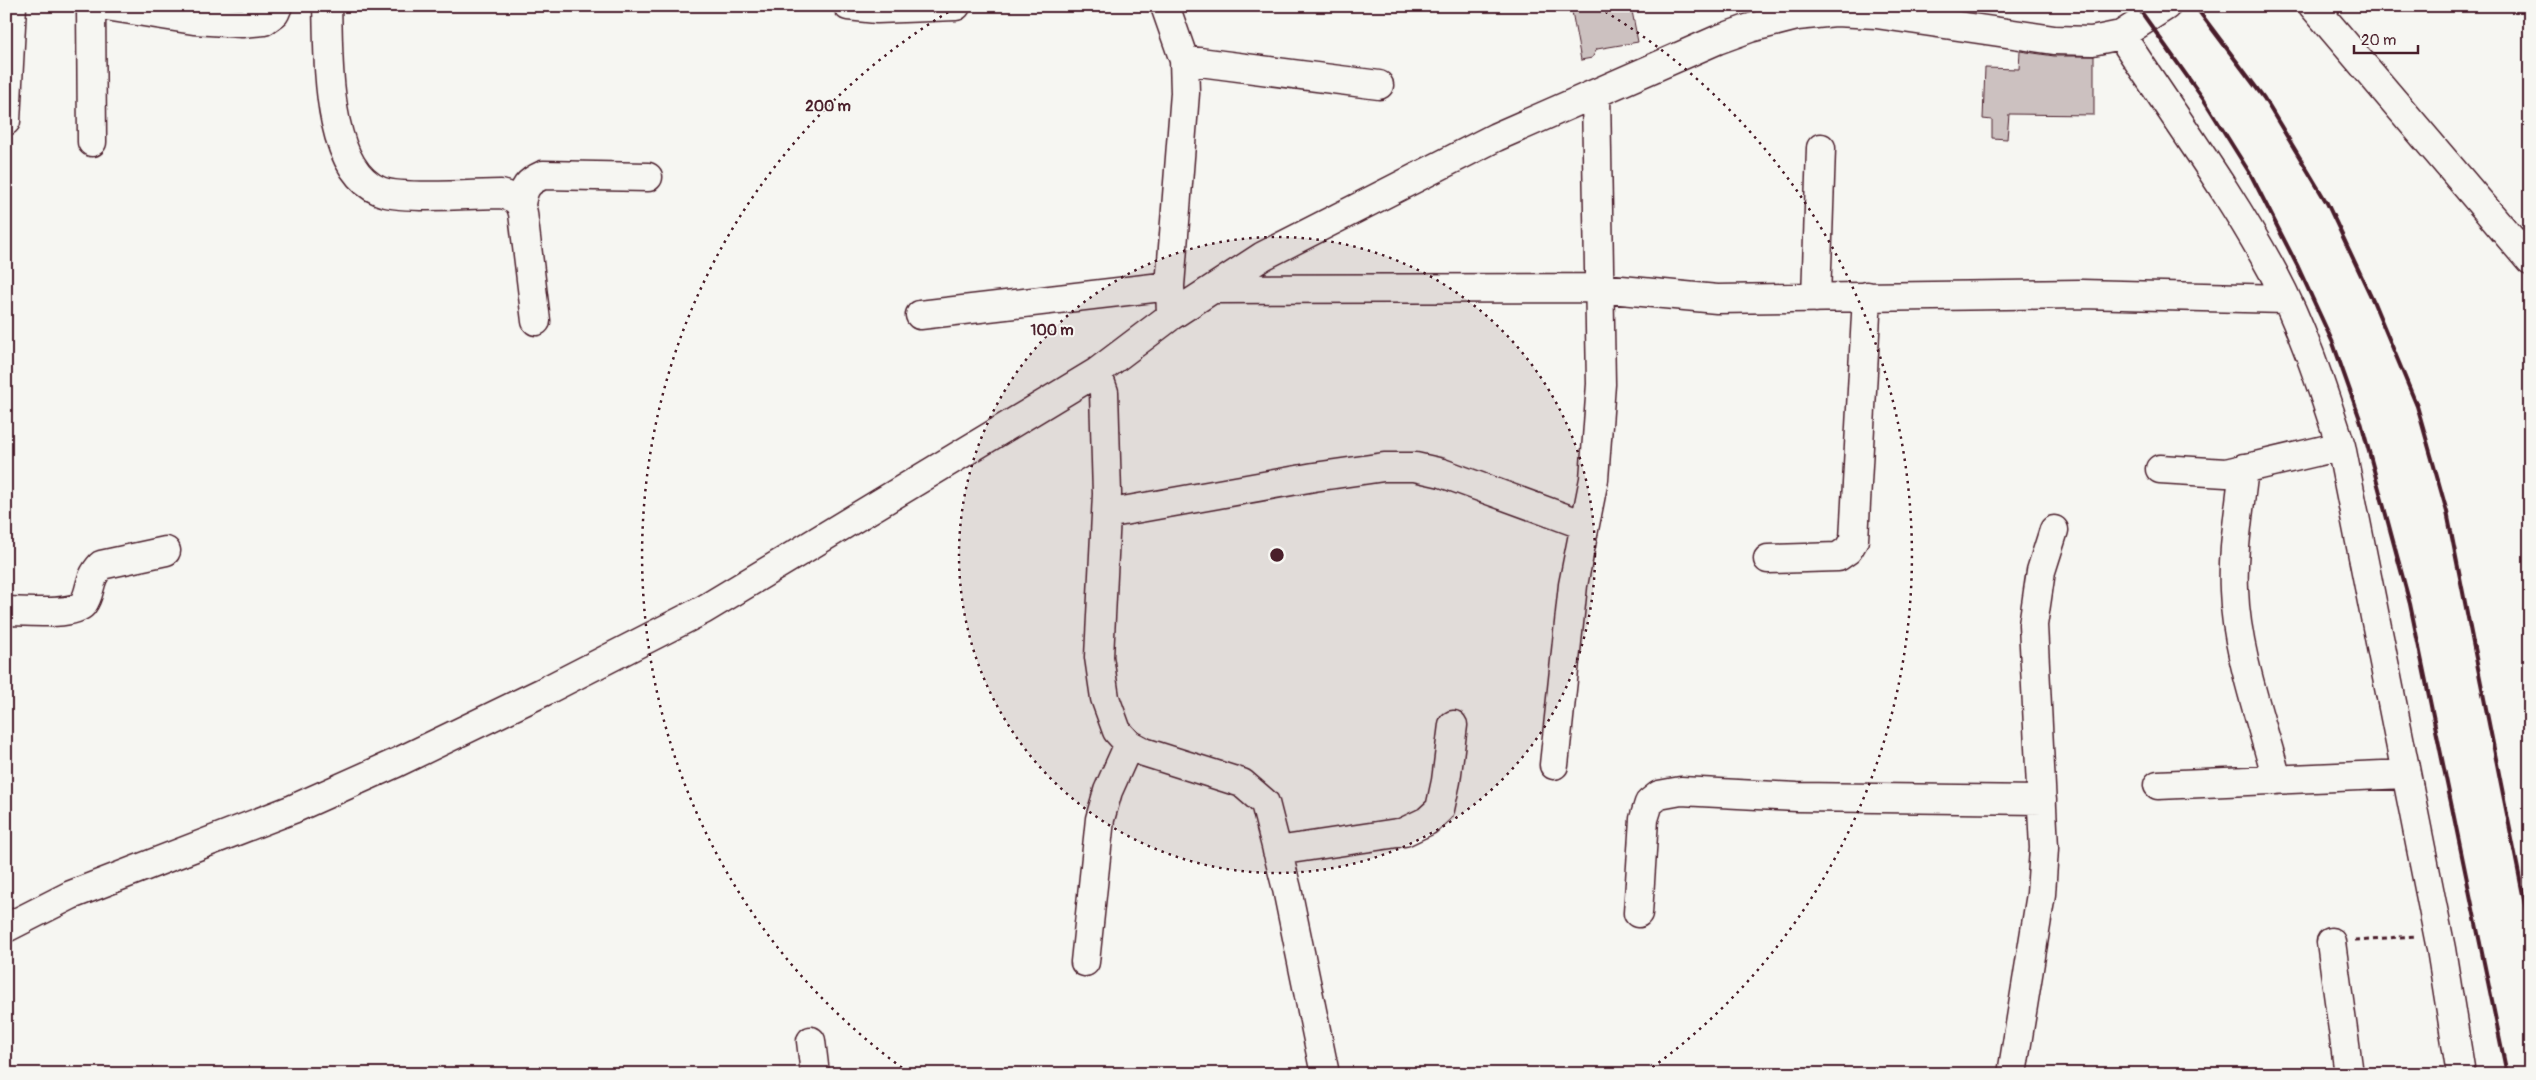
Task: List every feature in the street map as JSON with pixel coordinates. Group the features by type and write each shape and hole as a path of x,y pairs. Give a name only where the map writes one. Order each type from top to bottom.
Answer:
{"street":[{"path":"6,121 12,6"},
{"path":"91,6 92,142"},
{"path":"106,6 194,20 242,23 264,21 275,13 278,6"},
{"path":"327,6 333,105 340,138 350,163 366,183 380,192 397,195 501,194 512,196 521,204"},
{"path":"848,6 877,9 956,6"},
{"path":"1165,6 1184,60 1184,93 1170,286 1171,316"},
{"path":"6,928 71,895 293,809 387,767 614,656 703,610 1097,372 1171,316 1262,256 1496,137 1596,95 1717,40 1750,28 1797,16 1835,12 1876,14 2054,40 2092,41 2121,35 2166,6"},
{"path":"2313,6 2530,261"},
{"path":"2121,35 2231,202 2274,275 2316,370 2341,446 2438,935 2461,1074"},
{"path":"1184,60 1378,85"},
{"path":"1554,765 1573,585 1594,479 1601,384 1596,95"},
{"path":"1816,298 1821,148"},
{"path":"536,321 521,204 524,187 531,180 543,175 648,177"},
{"path":"920,315 1170,286"},
{"path":"1214,289 1600,288 1717,299 2081,294 2285,299"},
{"path":"1768,559 1838,557 1848,550 1854,540 1867,296"},
{"path":"1097,372 1104,392 1106,514 1099,657 1105,698 1117,731 1129,744 1144,752 1242,783 1265,803 1325,1074"},
{"path":"2160,469 2226,473 2341,446"},
{"path":"1106,514 1314,477 1384,467 1416,467 1442,473 1584,525"},
{"path":"2244,468 2233,588 2235,613 2277,780"},
{"path":"2012,1074 2040,894 2044,848 2033,625 2041,571 2054,530"},
{"path":"6,611 64,611 76,609 83,604 90,580 101,565 166,551"},
{"path":"1277,851 1404,832 1427,821 1440,808 1446,782 1453,725"},
{"path":"1085,962 1100,819 1108,791 1129,744"},
{"path":"2158,785 2405,774"},
{"path":"1638,913 1644,819 1649,803 1659,796 1681,791 1797,797 2042,800"},
{"path":"2332,942 2349,1074"},
{"path":"811,1041 815,1074"}],"path":[{"path":"2332,942 2438,935"}],"building":[{"path":"1571,6 1631,6 1638,42 1597,49 1592,58 1581,60"},
{"path":"2020,51 2054,56 2094,56 2094,115 2009,114 2007,139 1992,138 1992,120 1983,119 1985,68 2019,69"}],"railway":[{"path":"2137,6 2204,100 2251,175 2298,267 2333,343 2361,422 2410,604 2507,1074"},
{"path":"2195,6 2264,98 2327,203 2374,303 2417,406 2447,512 2530,930"}]}
